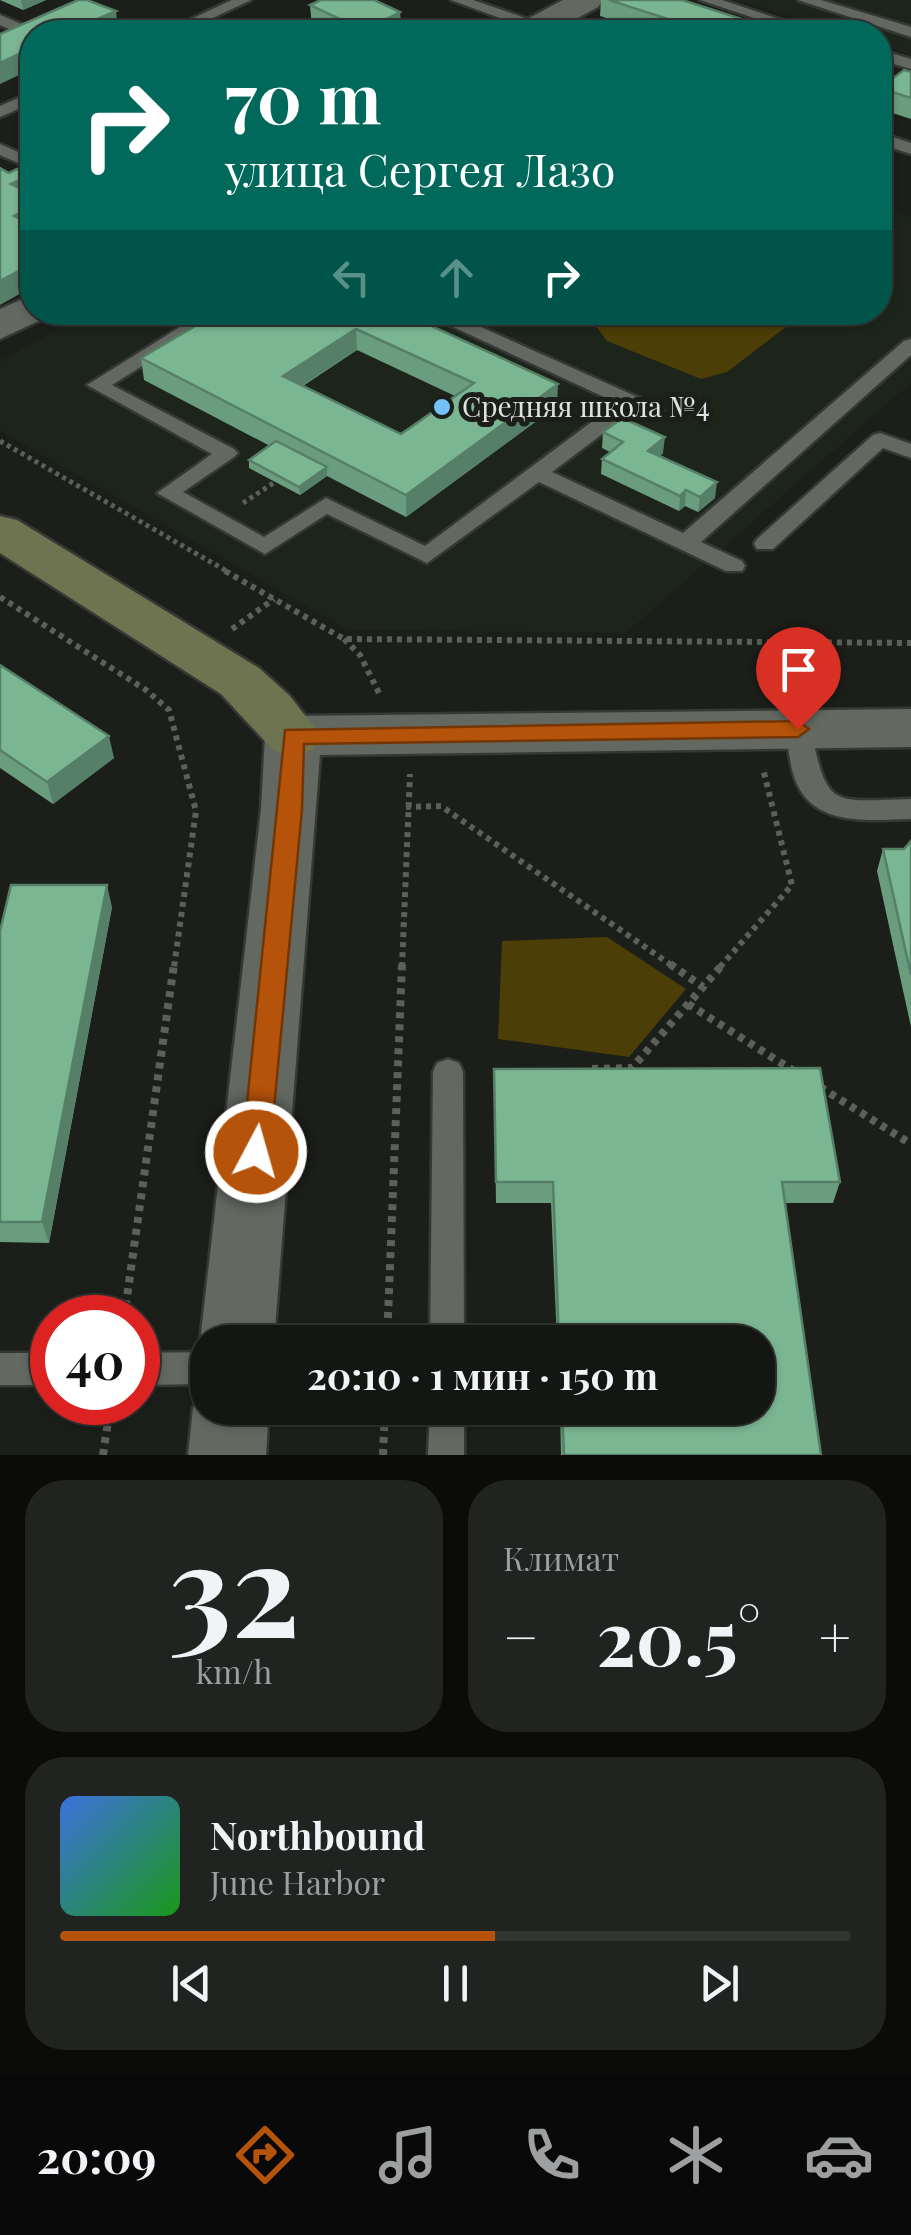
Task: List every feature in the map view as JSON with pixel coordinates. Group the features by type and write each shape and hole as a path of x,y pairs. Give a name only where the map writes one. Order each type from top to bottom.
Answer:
{"main road":[{"path":"0,532 240,682 271,708 293,736"}],"street":[{"path":"559,20 587,0"},
{"path":"239,1325 290,809 293,736 780,748 911,728"},
{"path":"227,1455 230,1425"}],"lane":[{"path":"198,20 244,0"},
{"path":"458,0 522,20"},
{"path":"707,0 771,20"},
{"path":"806,0 872,20"},
{"path":"196,325 97,385 227,453 168,493 264,547 326,505 427,556 631,402"},
{"path":"459,325 653,411"},
{"path":"686,543 911,345"},
{"path":"765,544 880,439 911,452"},
{"path":"539,474 734,566"},
{"path":"780,748 822,798 860,809 911,809"},
{"path":"447,1325 448,1072"},
{"path":"160,1369 190,1368"},
{"path":"0,1369 30,1369"},
{"path":"446,1455 447,1425"}],"path":[{"path":"0,442 344,639 911,644"},
{"path":"0,598 146,690 169,710 196,811 127,1295"},
{"path":"577,1069 632,1068 792,885 780,748"},
{"path":"388,1325 410,770"},
{"path":"406,807 441,806 703,988"},
{"path":"688,1004 800,1074"},
{"path":"396,1074 448,1072"},
{"path":"816,1084 911,1144"},
{"path":"103,1455 108,1425"},
{"path":"383,1455 384,1425"}],"shaded area":[{"path":"736,0 911,0 911,55 892,49 892,20 801,20"},
{"name":"Средняя школа №4","path":"892,210 911,217 911,383 626,633 348,630 0,431 0,361 66,325 892,325"},
{"path":"788,325 727,372 701,379 607,341 596,326"},
{"path":"607,937 686,989 629,1057 498,1039 502,941"}],"building":[{"path":"78,0 116,11 95,20 32,20"},
{"path":"321,0 374,0 400,12 385,20 342,20 310,5"},
{"path":"609,0 682,0 745,20 671,20"},
{"path":"20,25 20,54 0,63 0,34"},
{"path":"904,70 911,72 911,98 892,92 892,79"},
{"path":"0,168 9,173 17,169 20,180 11,184 20,188 20,213 14,216 20,219 20,270 0,281"},
{"path":"197,325 429,325 558,384 406,495 141,358","holes":["356,329 474,383 401,434 283,376"]},
{"path":"622,418 665,437 648,451 717,482 700,497 686,490 680,496 602,459 623,442 603,432"},
{"path":"276,441 327,467 299,487 249,460"},
{"path":"0,665 109,736 47,782 0,750"},
{"path":"911,841 911,975 883,849 904,849"},
{"path":"11,885 107,885 42,1222 0,1222 0,931"},
{"path":"820,1068 840,1182 782,1182 821,1455 564,1455 563,1425 775,1425 775,1325 558,1325 553,1182 496,1182 494,1069"}],"place":[{"name":"Средняя школа №4","path":"442,407"}],"route":[{"path":"256,1152 290,809 293,736 798,729"}]}
